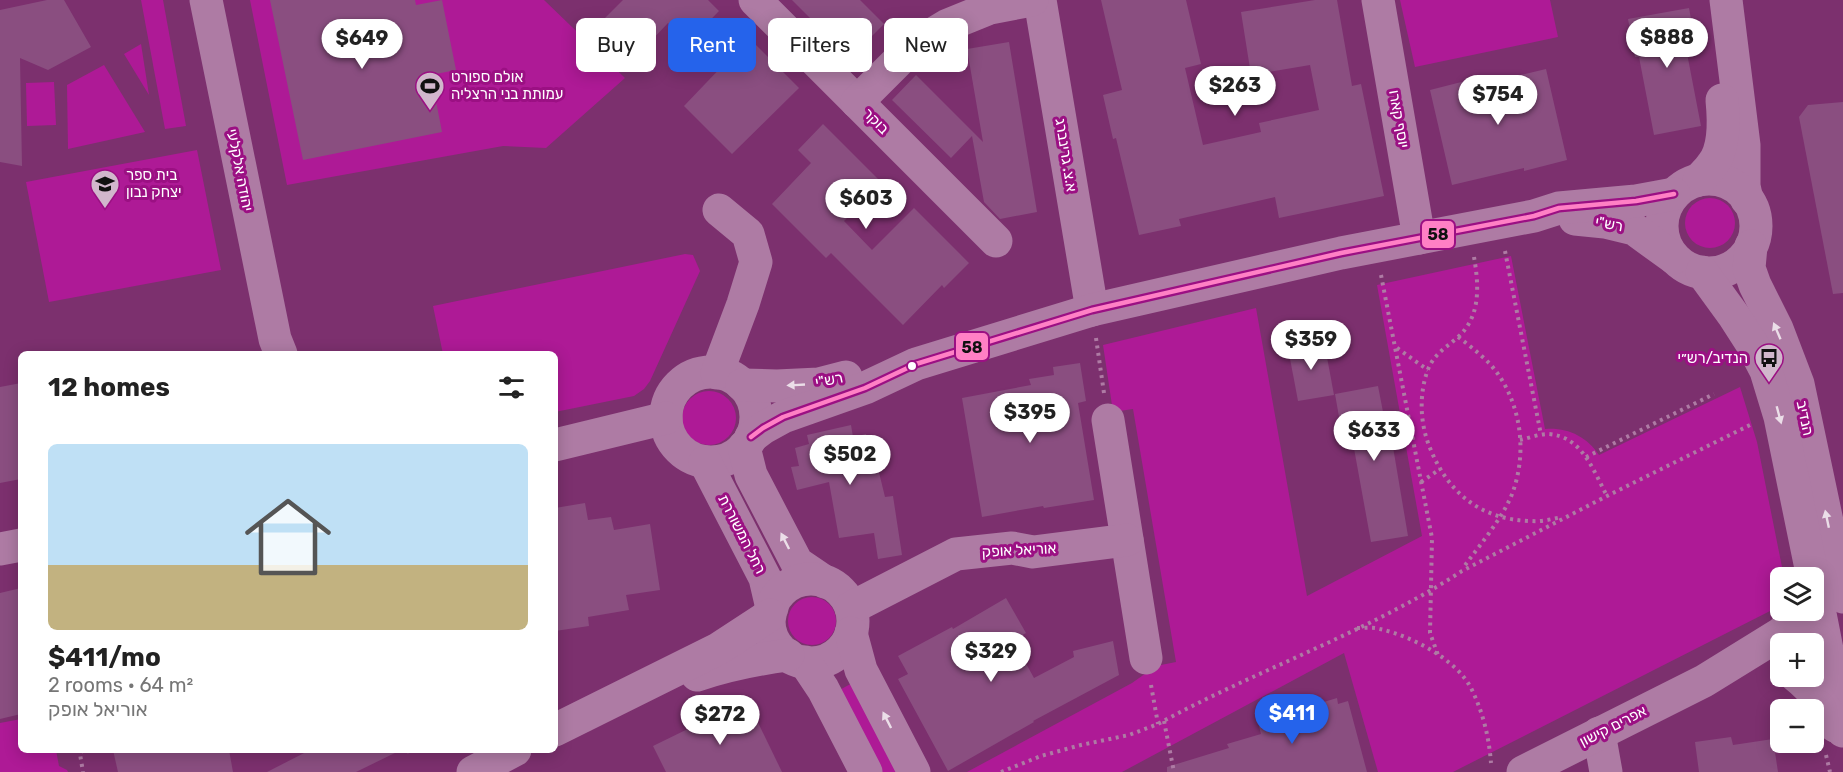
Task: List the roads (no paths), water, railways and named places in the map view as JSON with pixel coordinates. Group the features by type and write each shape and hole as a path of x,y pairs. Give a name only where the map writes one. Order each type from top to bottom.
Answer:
{"street":[{"name":"יהודה אלקלעי","path":"206,0 276,349"},
{"name":"בוקר","path":"755,0 996,242"},
{"path":"857,102 913,46 948,25 990,8 1032,0"},
{"name":"א.צ. גרינברג","path":"1040,0 1092,310"},
{"name":"יוסף קארו","path":"1378,0 1419,238"},
{"path":"1686,187 1709,179 1728,183 1737,188 1751,206 1755,219 1755,233 1745,256 1736,264 1714,273 1688,265 1666,247 1662,233 1662,219 1666,206 1686,187 1714,163 1722,138 1724,117 1715,45 1724,0"},
{"path":"1724,0 1744,145 1744,186 1747,200"},
{"name":"רש\"י","path":"730,379 777,386 819,384 916,364 1092,310 1341,253 1534,216 1559,208 1636,201 1686,187"},
{"path":"719,210 748,234 756,262 743,304 730,379"},
{"name":"רש\"י","path":"1534,216 1605,222 1634,229 1688,265"},
{"name":"הנדיב","path":"1751,246 1749,268 1777,329 1798,384 1815,567"},
{"name":"הנדיב","path":"1688,265 1734,316 1766,371 1780,417 1812,567"},
{"name":"רש\"י","path":"748,442 763,428 783,417 865,388 916,364"},
{"path":"697,375 730,379 750,396 755,410 755,424 748,442 733,457 719,462 705,462 692,458 675,445 669,432 666,418 668,404 679,386 697,375"},
{"path":"558,444 666,418"},
{"path":"1108,420 1146,658"},
{"path":"748,442 751,475 797,563 840,591 851,621 861,670 914,772"},
{"name":"רחל המשוררת","path":"705,462 765,578 771,612"},
{"name":"אוריאל אופק","path":"851,621 956,554 1012,548 1033,552 1127,540"},
{"path":"0,549 18,546"},
{"path":"558,728 718,649 771,612 781,592 792,585 811,579 825,582"},
{"path":"771,612 772,635 778,646 796,659 823,689 866,772"},
{"path":"596,709 726,666 755,659 796,659 818,662 831,658 846,645 851,621"},
{"name":"אפרים קישון","path":"1523,772 1704,681 1798,621"},
{"name":"הנדיב","path":"1822,621 1843,730"},
{"name":"אפרים קישון","path":"1704,681 1761,666 1770,667"},
{"path":"1808,687 1826,708 1843,743"},
{"path":"1599,733 1606,772"},
{"path":"473,772 509,753"}],"place":[{"name":"אולם ספורט עמותת בני הרצליה","path":"430,112"},
{"name":"בית ספר יצחק נבון","path":"105,210"},
{"name":"הנדיב/רש״י","path":"1769,384"}]}
